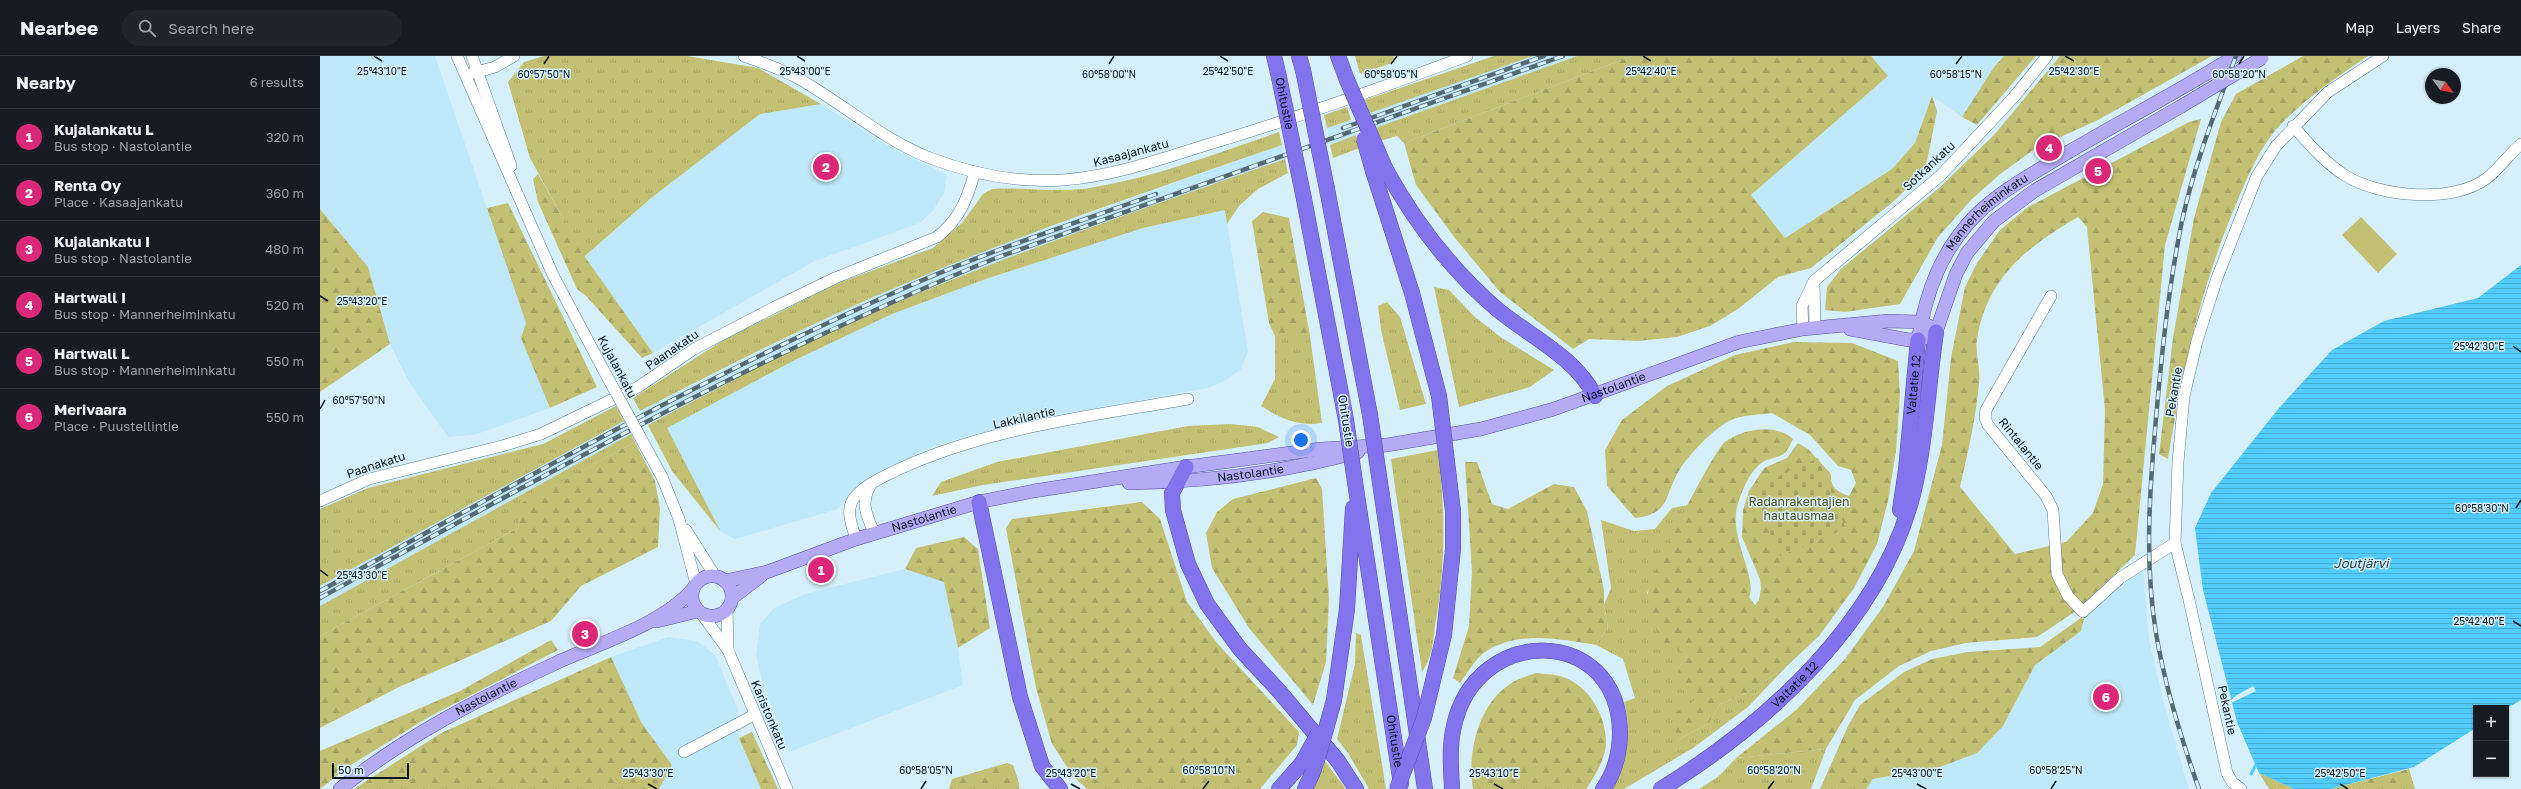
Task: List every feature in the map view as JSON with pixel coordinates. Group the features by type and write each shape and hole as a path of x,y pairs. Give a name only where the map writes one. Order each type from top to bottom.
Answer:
{"highway":[{"name":"Ohitustie","path":"1274,56 1304,199 1346,420 1402,789"},
{"path":"1338,57 1379,169 1439,396 1453,511 1453,549 1444,635 1424,718 1397,789"},
{"name":"Ohitustie","path":"1301,63 1370,415 1425,789"},
{"path":"1379,169 1416,221 1452,267 1499,311 1564,358 1582,375 1595,396"},
{"name":"Valtatie 12","path":"1661,789 1743,731 1804,676 1849,625 1881,573 1892,548 1915,482 1921,455 1936,332"},
{"name":"Valtatie 12","path":"1892,548 1906,470 1918,340"},
{"path":"1186,467 1177,481 1172,493 1177,527 1188,564 1207,604 1240,649 1279,691 1338,761 1356,789"},
{"path":"1305,789 1307,768 1312,748 1334,700 1347,608 1355,482"},
{"path":"979,502 1015,674 1029,731 1042,766 1060,789"},
{"path":"1452,789 1450,756 1454,725 1462,702 1483,674 1498,662 1518,652 1536,649 1568,655 1582,662 1605,683 1615,702 1620,720 1620,744 1615,764 1603,789"},
{"path":"1279,789 1307,768"}],"main road":[{"name":"Mannerheiminkatu","path":"1918,340 1927,294 1943,260 1964,229 1989,203 2029,176 2236,56"},
{"name":"Mannerheiminkatu","path":"1936,332 1956,274 1967,253 1994,221 2034,192 2264,57"},
{"name":"Nastolantie","path":"1087,484 1177,481 1301,465 1387,444 1481,429 1554,409 1595,396 1739,342 1809,329 1888,321 1921,322"},
{"path":"1921,322 1936,332"},
{"name":"Nastolantie","path":"1838,327 1894,338 1918,340 1936,332"},
{"name":"Nastolantie","path":"720,579 767,572 874,533 979,502 1034,491 1087,484 1186,467 1321,449 1387,444"},
{"name":"Nastolantie","path":"730,604 767,572"},
{"path":"704,578 720,579 730,587 730,604 717,616 699,612 693,603 695,586 704,578"},
{"name":"Nastolantie","path":"340,789 382,758 493,694 644,624 674,606 695,586"},
{"name":"Nastolantie","path":"644,624 699,612"}],"street":[{"name":"Kujalankatu","path":"458,56 553,275 662,477 679,519 695,586"},
{"path":"464,71 479,73 514,56"},
{"name":"Kasaajankatu","path":"744,56 793,76 904,146 929,157 975,172 1013,179 1062,180 1126,170 1241,135 1467,56"},
{"name":"Sotkankatu","path":"1809,329 1814,281 1940,176 2014,97 2047,56"},
{"name":"Pekantie","path":"2241,789 2232,782 2227,773 2175,543 2178,462 2184,396 2197,341 2217,278 2257,176 2276,146 2293,126 2328,92 2383,56"},
{"name":"Kujalankatu","path":"476,57 479,73 532,227"},
{"path":"464,71 476,57"},
{"path":"2293,126 2322,158 2347,177 2382,191 2423,196 2457,191 2486,179 2521,144"},
{"name":"Paanakatu","path":"320,501 370,479 502,446 541,434 577,419 638,387 706,342 766,311 834,278 937,237 949,228 960,214 975,172"},
{"name":"Rintalantie","path":"2051,296 1986,410 1985,418 1988,425 2046,496 2053,510 2057,574 2068,596 2083,612 2120,578 2175,543"},
{"name":"Lakkilantie","path":"856,539 850,508 854,499 872,484 928,456 1028,428 1188,399"},
{"path":"872,484 864,496 865,510 874,533"},
{"name":"Kujalankatu","path":"679,519 720,579"},
{"name":"Karistonkatu","path":"728,650 730,604"},
{"name":"Karistonkatu","path":"699,612 728,650 754,715 787,789"},
{"path":"684,752 754,715"}],"shaded area":[{"path":"320,56 435,56 526,323 522,339 550,408 474,435 448,437 409,382 390,344 368,267 320,209"},
{"path":"1533,56 1577,56 1375,128 1370,113"},
{"path":"1871,56 2004,56 1994,67 1962,117 1932,96 1915,143 1892,169 1785,238 1751,195 1888,76"},
{"path":"821,104 892,148 947,175 944,193 933,211 920,223 815,261 653,353 585,257 650,199 760,114"},
{"path":"1351,120 1356,135 1330,145 1327,128"},
{"path":"1282,145 1285,159 1037,247 864,317 751,371 648,425 640,411 819,322 910,281 1003,244"},
{"path":"1225,210 1248,352 1241,369 1227,380 1208,388 1039,418 964,437 930,448 858,486 838,509 735,539 721,532 666,428 795,360 892,314 986,279 1143,228"},
{"path":"624,421 631,434 320,606 320,586"},
{"path":"905,569 944,582 958,648 963,685 789,752 762,681 756,655 760,624 774,608 805,594"},
{"path":"2143,569 2149,639 2164,704 2189,789 1866,789 1873,779 1940,767 2003,726 2035,665 2081,631 2085,615 2121,582"},
{"path":"668,637 697,641 715,655 738,710 739,738 761,789 659,789 672,765 641,722 611,657"}],"green space":[{"path":"544,56 687,56 758,68 821,104 760,114 650,199 584,257 530,158 508,82 524,62"},
{"path":"1355,56 1393,56 1395,62 1360,74"},
{"path":"1494,56 1533,56 1370,113 1365,100"},
{"path":"1577,56 1632,56 1404,143 1397,136 1380,141 1375,128"},
{"path":"1632,56 1871,56 1888,76 1751,195 1785,238 1892,169 1915,143 1932,96 1937,111 1925,171 1894,201 1811,268 1778,277 1738,309 1710,326 1677,337 1638,341 1589,339 1573,349 1500,292 1455,238 1416,185 1404,143"},
{"path":"2004,56 2036,56 1977,125 1962,117 1994,67"},
{"path":"2060,56 2212,56 2098,120 2036,148 1999,175 1972,199 1938,237 1900,304 1845,312 1825,310 1827,287 1841,269 1939,188 1994,135"},
{"path":"2303,56 2368,56 2322,88 2290,115 2266,143 2255,163 2240,194 2224,235 2203,298 2186,362 2168,459 2159,454 2173,338 2194,218 2221,122 2236,94"},
{"path":"1347,107 1351,120 1327,128 1324,115"},
{"path":"2201,119 2165,245 2135,555 2076,611 2037,637 1966,643 1931,651 1899,666 1855,700 1826,749 1736,758 1796,710 1845,659 1883,607 1914,551 1942,445 1951,358 1965,287 1977,263 2000,230 2028,207 2189,122","holes":["2078,217 2087,227 2105,410 2103,484 2093,513 2066,542 2015,554 1960,487 1978,396 1979,372 1977,340 1982,318 1990,299 2000,281 2012,266 2026,252 2042,240"]},
{"path":"1279,132 1282,145 1049,227 911,281 808,327 640,411 633,398 722,341 836,284 933,248 962,223 983,194 992,189 1065,190 1090,188 1138,178 1186,164"},
{"path":"1356,135 1360,148 1333,158 1330,145"},
{"path":"1285,159 1288,173 1258,189 1239,206 1227,224 1225,210 1143,228 986,279 892,314 795,360 667,428 721,532 672,471 648,425 810,342 865,316 917,294 1021,253"},
{"path":"538,174 585,257 653,353 642,358 587,297 577,289 538,202 533,179"},
{"path":"508,203 597,387 550,408 521,338 526,323 487,208"},
{"path":"320,209 368,267 390,344 320,392"},
{"path":"1263,212 1289,218 1310,336 1275,336 1269,323 1252,221"},
{"path":"2361,217 2397,254 2378,273 2342,235"},
{"path":"1434,287 1449,290 1475,317 1502,338 1554,370 1530,387 1459,407"},
{"path":"1387,302 1400,317 1426,404 1400,410 1381,330 1378,306"},
{"path":"1275,336 1310,336 1322,423 1298,423 1283,418 1261,406 1275,379"},
{"path":"1794,342 1852,343 1898,361 1900,395 1896,451 1888,501 1877,544 1854,588 1819,636 1787,666 1747,693 1720,704 1709,723 1678,740 1672,715 1697,699 1679,687 1679,668 1687,655 1660,640 1650,609 1648,593 1651,582 1670,540 1718,450 1732,437 1750,431 1768,429 1786,434 1793,439 1785,453 1763,462 1756,468 1746,484 1737,507 1737,531 1750,579 1751,589 1749,597 1755,605 1759,600 1761,588 1760,579 1742,537 1743,510 1749,491 1764,468 1787,458 1798,443 1808,449 1831,474 1833,486 1838,491 1849,496 1856,483 1851,470 1838,466 1810,435 1772,413 1744,416 1733,419 1722,425 1699,446 1680,469 1663,505 1659,510 1645,516 1635,518 1607,486 1605,450 1622,420 1667,386 1735,355"},
{"path":"616,406 624,421 320,586 320,509 368,488 543,444"},
{"path":"1230,424 1258,427 1279,437 1268,443 983,485 932,496 941,482 997,462 1188,426"},
{"path":"631,434 635,442 523,503 518,528 320,636 320,606"},
{"path":"635,442 655,481 660,508 658,547 581,586 551,621 399,687 320,728 320,636 518,528 522,503"},
{"path":"1438,450 1443,516 1443,560 1439,604 1432,650 1422,672 1391,459"},
{"name":"Radanrakentajien hautausmaa","path":"1818,458 1846,529 1780,556 1751,489"},
{"path":"1465,462 1477,462 1492,504 1508,509 1554,484 1574,487 1587,511 1604,590 1604,605 1608,627 1596,645 1568,640 1539,638 1511,641 1498,645 1481,655 1460,683 1453,678 1469,626 1472,572"},
{"path":"1316,478 1322,489 1329,599 1326,662 1313,705 1249,628 1212,568 1206,533 1217,512 1233,499"},
{"path":"1142,502 1160,519 1187,602 1217,643 1299,732 1297,745 1260,789 1087,789 1073,776 1052,744 1036,688 1006,528 1012,519"},
{"path":"1688,505 1647,593 1687,655 1679,668 1698,699 1678,740 1709,723 1720,704 1747,693 1787,666 1748,707 1693,748 1624,789 1609,789 1620,767 1628,736 1627,714 1624,702 1635,698 1623,659 1596,645 1608,627 1604,605 1611,588 1601,520 1634,531 1655,529 1672,508"},
{"path":"964,537 978,549 990,628 958,648 944,582 905,569 916,548"},
{"path":"2085,615 2081,631 2035,665 2003,726 1977,753 1940,767 1873,779 1866,789 1820,789 1848,726 1860,705 1904,672 1932,659 1968,652 2040,647"},
{"path":"1356,633 1361,635 1386,789 1369,789 1348,753 1337,739 1355,664"},
{"path":"551,640 558,650 427,718 351,765 320,789 320,751 460,691"},
{"path":"611,657 641,722 672,765 659,789 354,789 441,733"},
{"path":"1536,673 1557,675 1572,681 1588,694 1594,702 1603,722 1606,742 1606,748 1596,773 1586,789 1473,789 1472,760 1474,745 1477,731 1490,704 1499,693 1510,684"},
{"path":"752,732 778,789 761,789 739,738"},
{"path":"1826,749 1811,789 1699,789 1719,776 1736,758"},
{"path":"1324,760 1343,785 1345,789 1312,789"},
{"path":"1007,763 1013,765 1019,783 1019,789 949,789 952,779"},
{"path":"2409,769 2415,789 2330,789"},
{"path":"2259,773 2294,789 2269,789"}],"water":[{"name":"Joutjärvi","path":"2521,265 2521,700 2509,707 2509,705 2473,705 2473,730 2414,767 2330,789 2294,789 2259,773 2237,722 2203,590 2195,528 2211,493 2279,408 2332,350 2384,321 2478,298"}],"pier":[{"path":"2253,686 2256,691 2231,703 2230,701 2237,695"}],"waterway":[{"path":"2251,774 2256,765"}],"railway":[{"path":"1343,128 1544,56"},
{"path":"320,598 569,462 653,418 823,334 909,295 996,258 1563,56"},
{"path":"2199,789 2174,712 2156,633 2150,583 2150,506 2162,351 2177,247 2187,200 2199,158 2236,56"},
{"path":"320,591 689,391 840,317 916,283 975,259 1156,194"}],"place":[{"name":"Hartwall I","path":"2049,148"},
{"name":"Renta Oy","path":"826,167"},
{"name":"Hartwall L","path":"2098,171"},
{"name":"Kujalankatu L","path":"821,570"},
{"name":"Kujalankatu I","path":"585,634"},
{"name":"Merivaara","path":"2106,697"}]}
